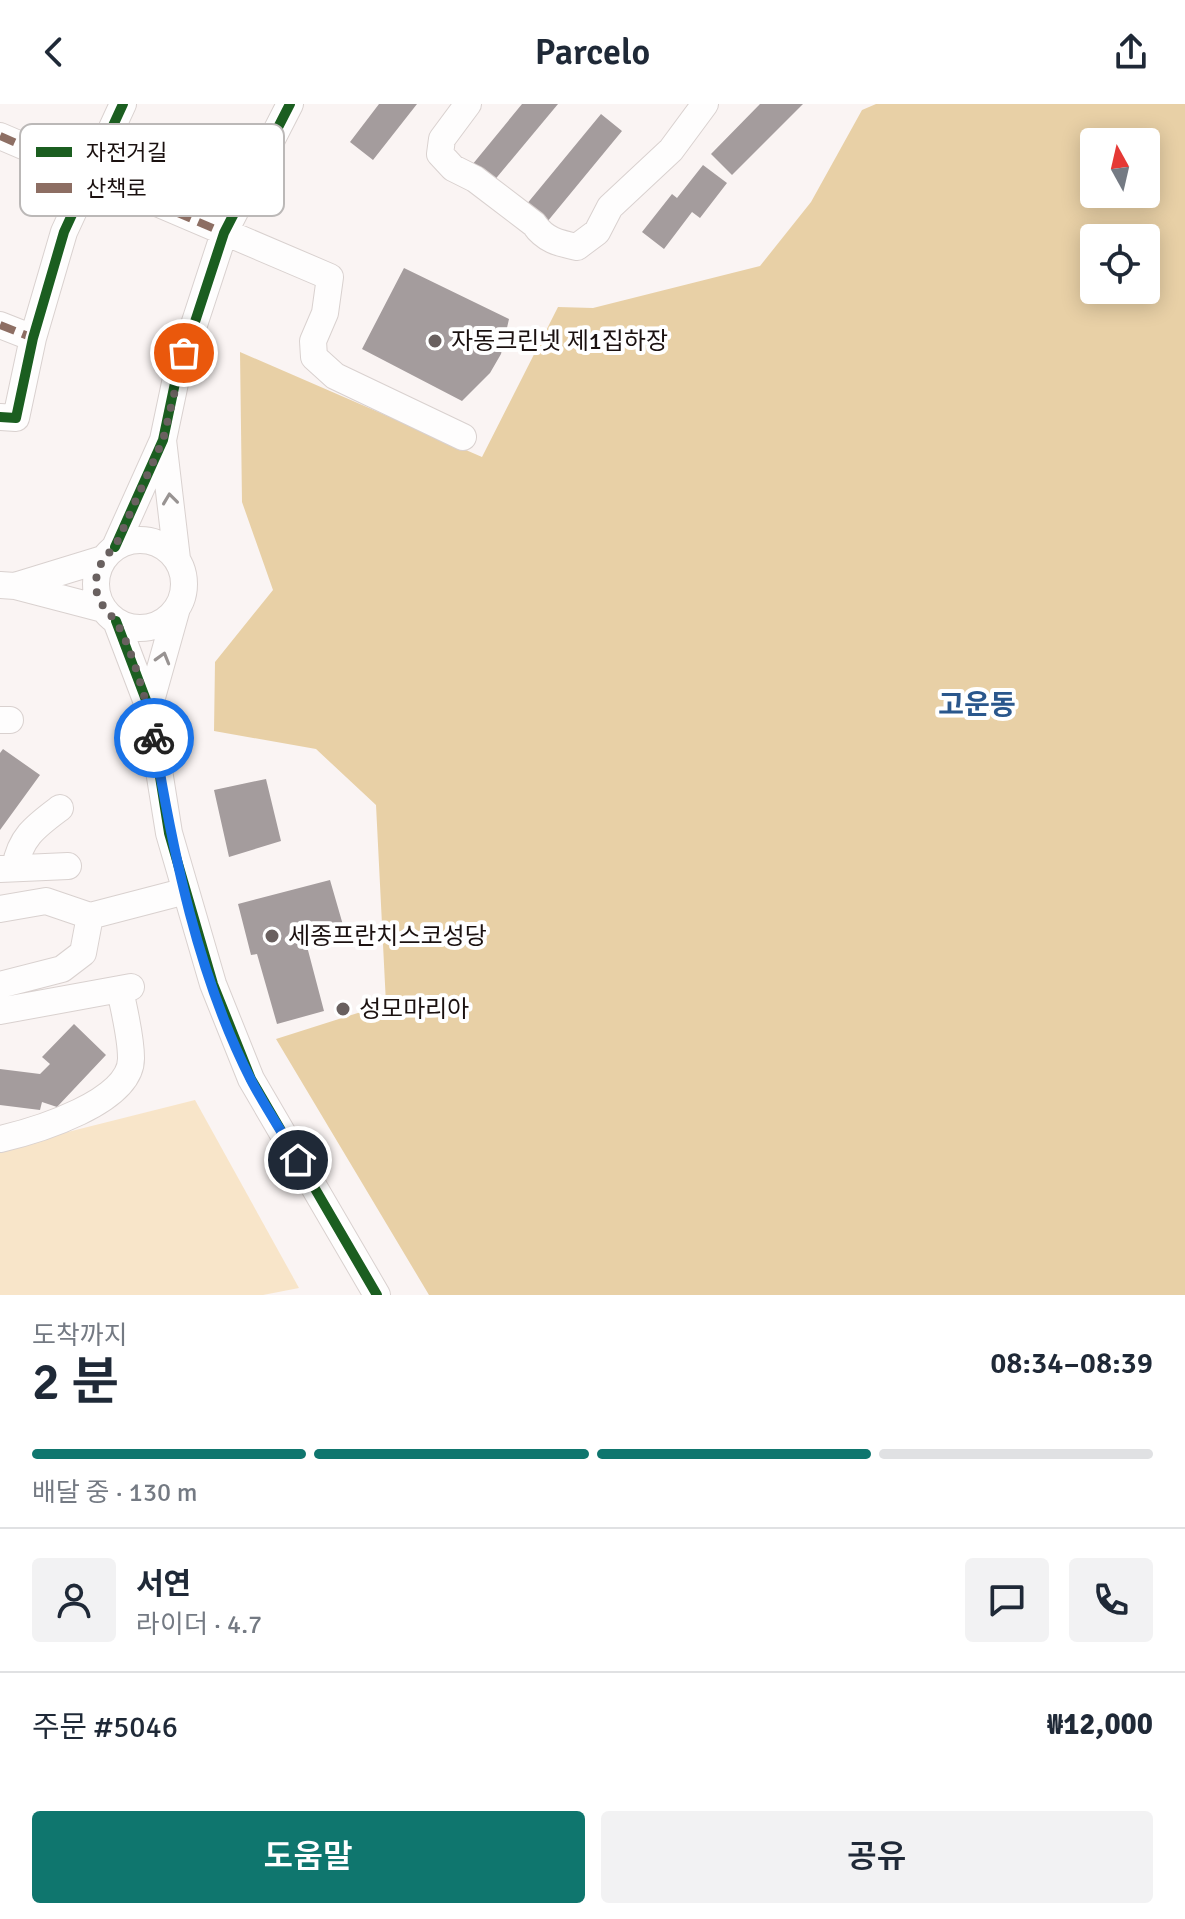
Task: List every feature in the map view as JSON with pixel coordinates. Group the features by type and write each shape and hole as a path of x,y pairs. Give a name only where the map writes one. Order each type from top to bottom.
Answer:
{"street":[{"path":"113,124 123,104"},
{"path":"280,124 290,104"},
{"path":"468,104 442,139 440,154 453,168 475,179 534,224 541,233 556,243 577,247 597,232 610,207 671,150 705,104"},
{"path":"0,136 20,145"},
{"path":"0,417 16,418 33,338 71,216"},
{"path":"185,216 330,277 325,313 313,341 314,357 335,376 463,437"},
{"path":"233,216 224,233 175,383 163,440 96,584 149,708 169,833 213,984 251,1079 377,1295"},
{"path":"0,325 33,338"},
{"path":"149,708 185,583 177,559 163,440"},
{"path":"8,585 109,553 141,539 168,548 177,559"},
{"path":"8,585 142,628 168,618 177,608"},
{"path":"60,808 31,829 8,868 68,866"},
{"path":"0,909 46,901 90,916 186,891"},
{"path":"0,985 62,969 83,953 90,916"},
{"path":"0,1011 126,988 132,1060 126,1079 110,1095 32,1132 0,1139"}],"shaded area":[{"path":"876,104 1185,104 1185,1295 429,1295 276,1039 386,1004 376,805 316,749 214,731 215,662 273,590 242,502 240,352 482,457 558,307 593,308 760,266 811,202 862,110"},
{"path":"195,1100 299,1288 263,1295 0,1295 0,1149"}],"building":[{"path":"379,104 417,104 373,160 350,142"},
{"path":"522,104 558,104 493,182 472,165"},
{"path":"760,104 803,104 732,175 711,154"},
{"path":"601,114 622,131 547,222 526,205"},
{"path":"703,165 727,183 700,218 692,212 664,249 642,232 672,194 677,198"},
{"name":"자동크린넷 제1집하장","path":"404,268 509,319 501,354 490,373 462,401 362,349"},
{"path":"3,749 40,775 0,830 0,753"},
{"path":"266,779 281,841 229,857 214,790"},
{"path":"330,880 343,925 304,935 324,1011 277,1024 257,954 251,955 238,904"},
{"path":"74,1024 106,1055 57,1107 42,1102 40,1110 0,1105 0,1069 40,1074 50,1064 42,1057"}],"marked path":[{"path":"0,136 20,145"},
{"path":"185,216 224,233"},
{"path":"0,325 33,338"}],"cycle path":[{"path":"114,124 123,104"},
{"path":"280,124 290,104"},
{"path":"0,417 16,418 33,338 71,216"},
{"path":"115,547 163,440 175,383 224,233 233,216"},
{"path":"116,621 149,708 169,833 213,984 251,1079 377,1295"}],"way so far":[{"path":"154,738 149,708 116,621 103,609 97,597 97,571 115,547 163,440 184,353"}],"place":[{"name":"자동크린넷 제1집하장","path":"435,341"},
{"name":"세종프란치스코성당","path":"272,936"},
{"name":"성모마리아","path":"343,1009"}],"district":[{"name":"고운동","path":"977,705"}],"route":[{"path":"154,738 169,833 213,984 251,1079 298,1160"}]}
